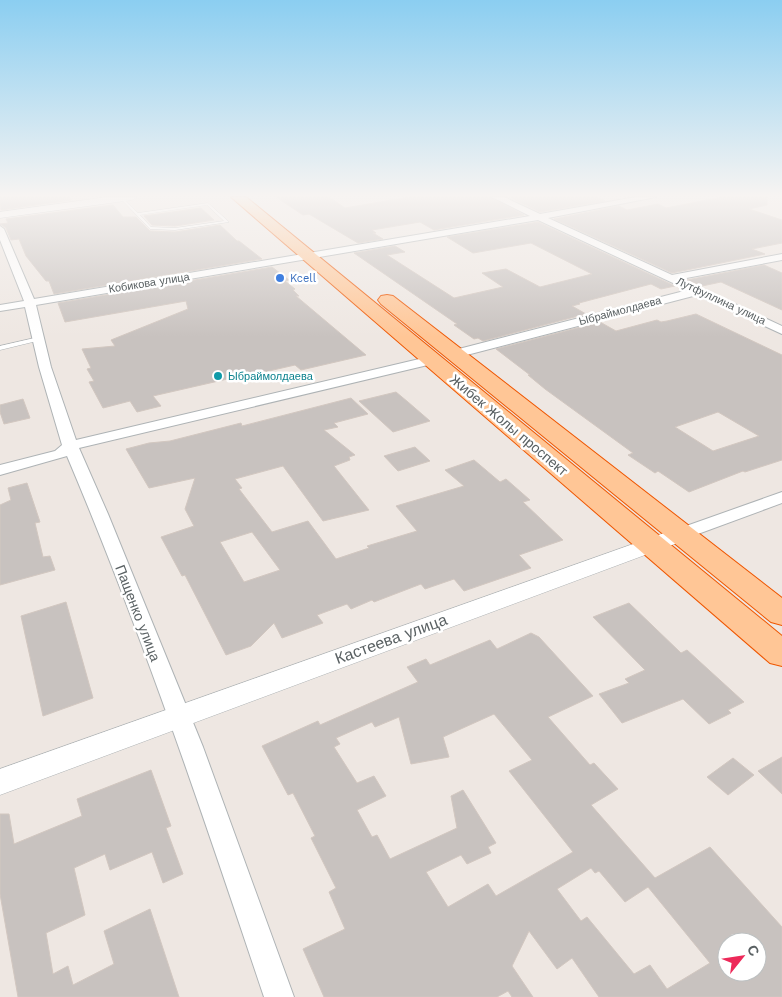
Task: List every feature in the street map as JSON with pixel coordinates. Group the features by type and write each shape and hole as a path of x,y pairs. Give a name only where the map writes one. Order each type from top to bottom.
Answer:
{"highway":[{"name":"Жибек Жолы проспект","path":"302,244 455,354 782,614"},
{"name":"Жибек Жолы проспект","path":"306,244 432,360 782,654"}],"street":[{"name":"Пащенко улица","path":"6,244 30,303 45,367 70,446 100,514 178,716 192,747 279,997"},
{"name":"Кобикова улица","path":"0,308 387,244"},
{"name":"Лутфуллина улица","path":"597,244 782,330"},
{"path":"670,278 743,262 782,257"},
{"name":"Ыбраймолдаева","path":"455,354 698,290"},
{"path":"0,470 60,454 70,446 432,360"},
{"name":"Кастеева улица","path":"0,782 782,497"}],"lane":[{"path":"0,348 39,339"}],"building":[{"path":"21,244 242,244 262,259 54,294 49,281 46,281 26,256"},
{"path":"458,244 528,244 473,253"},
{"path":"532,244 584,244 675,286 661,289 651,284 579,303 572,306 586,314 483,341 478,338 474,339 454,325 457,324 354,253 395,246 405,252 387,255 454,298 503,287 482,273 506,269 540,287 592,274"},
{"path":"608,244 779,244 752,249 765,254 672,273"},
{"path":"764,265 782,273 782,310 721,282 702,286 687,280"},
{"path":"272,267 289,280 285,281 295,289 293,290 299,296 296,296 366,355 301,370 295,365 258,372 153,396 161,406 137,412 130,401 103,408 89,382 94,381 87,369 91,368 82,349 115,346 111,340 188,309 186,301 65,322 58,303"},
{"path":"696,314 782,355 782,460 745,472 743,471 689,492 658,471 655,473 628,455 633,453 545,389 496,349 600,322 616,331 657,320 661,322","holes":["718,412 759,436 713,451 675,427"]},
{"path":"396,392 430,421 393,432 359,401"},
{"path":"351,398 368,414 334,423 338,427 324,430 355,455 349,457 350,460 334,466 369,510 323,521 283,466 235,479 242,488 239,489 272,532 308,521 336,559 369,548 367,546 417,531 396,506 464,486 445,470 474,460 500,482 506,479 530,500 523,502 563,540 519,555 531,568 464,591 454,579 425,589 421,584 351,609 347,604 317,615 323,623 282,638 274,623 251,646 226,655 185,575 182,576 161,537 194,526 185,509 195,478 149,488 126,449 149,443 170,441 241,423 242,426","holes":["252,532 280,570 244,582 220,542"]},
{"path":"23,399 30,418 4,424 0,405"},
{"path":"415,447 430,461 398,471 384,456"},
{"path":"27,483 40,522 35,523 43,557 50,556 55,570 0,585 0,505 11,500 8,488"},
{"path":"66,602 93,698 43,716 21,616"},
{"path":"629,603 681,653 687,650 744,702 728,710 731,713 709,724 683,699 622,723 599,694 629,683 625,679 645,670 593,617"},
{"path":"531,633 539,637 593,696 548,717 590,765 594,763 618,789 591,805 655,878 710,847 782,927 782,997 599,997 572,958 557,969 529,931 512,966 533,997 512,997 508,991 497,997 324,997 303,949 345,929 329,892 336,888 311,838 315,836 293,793 288,795 262,746 318,721 320,725 418,682 407,667 426,659 430,665 490,640 497,649","holes":["494,714 532,760 509,771 573,852 496,896 488,884 448,907 426,872 461,855 467,864 491,853 488,847 496,843 463,790 451,796 457,828 390,859 377,835 372,837 357,810 386,796 374,776 357,783 334,747 340,744 336,738 372,722 375,727 399,717 411,764 449,757 443,737","591,868 595,873 599,871 625,902 648,887 710,963 667,989 650,965 634,974 587,917 581,921 557,889"]},
{"path":"782,757 782,794 758,771"},
{"path":"733,758 754,775 728,795 707,777"},
{"path":"151,770 171,826 166,828 183,874 163,883 152,852 110,870 105,854 74,868 85,915 46,933 53,974 68,966 73,985 114,964 104,931 150,909 179,997 18,997 0,894 0,814 9,814 14,844 82,816 77,799"}],"place":[{"name":"Kcell","path":"280,278"},
{"name":"Ыбраймолдаева","path":"218,376"}]}
